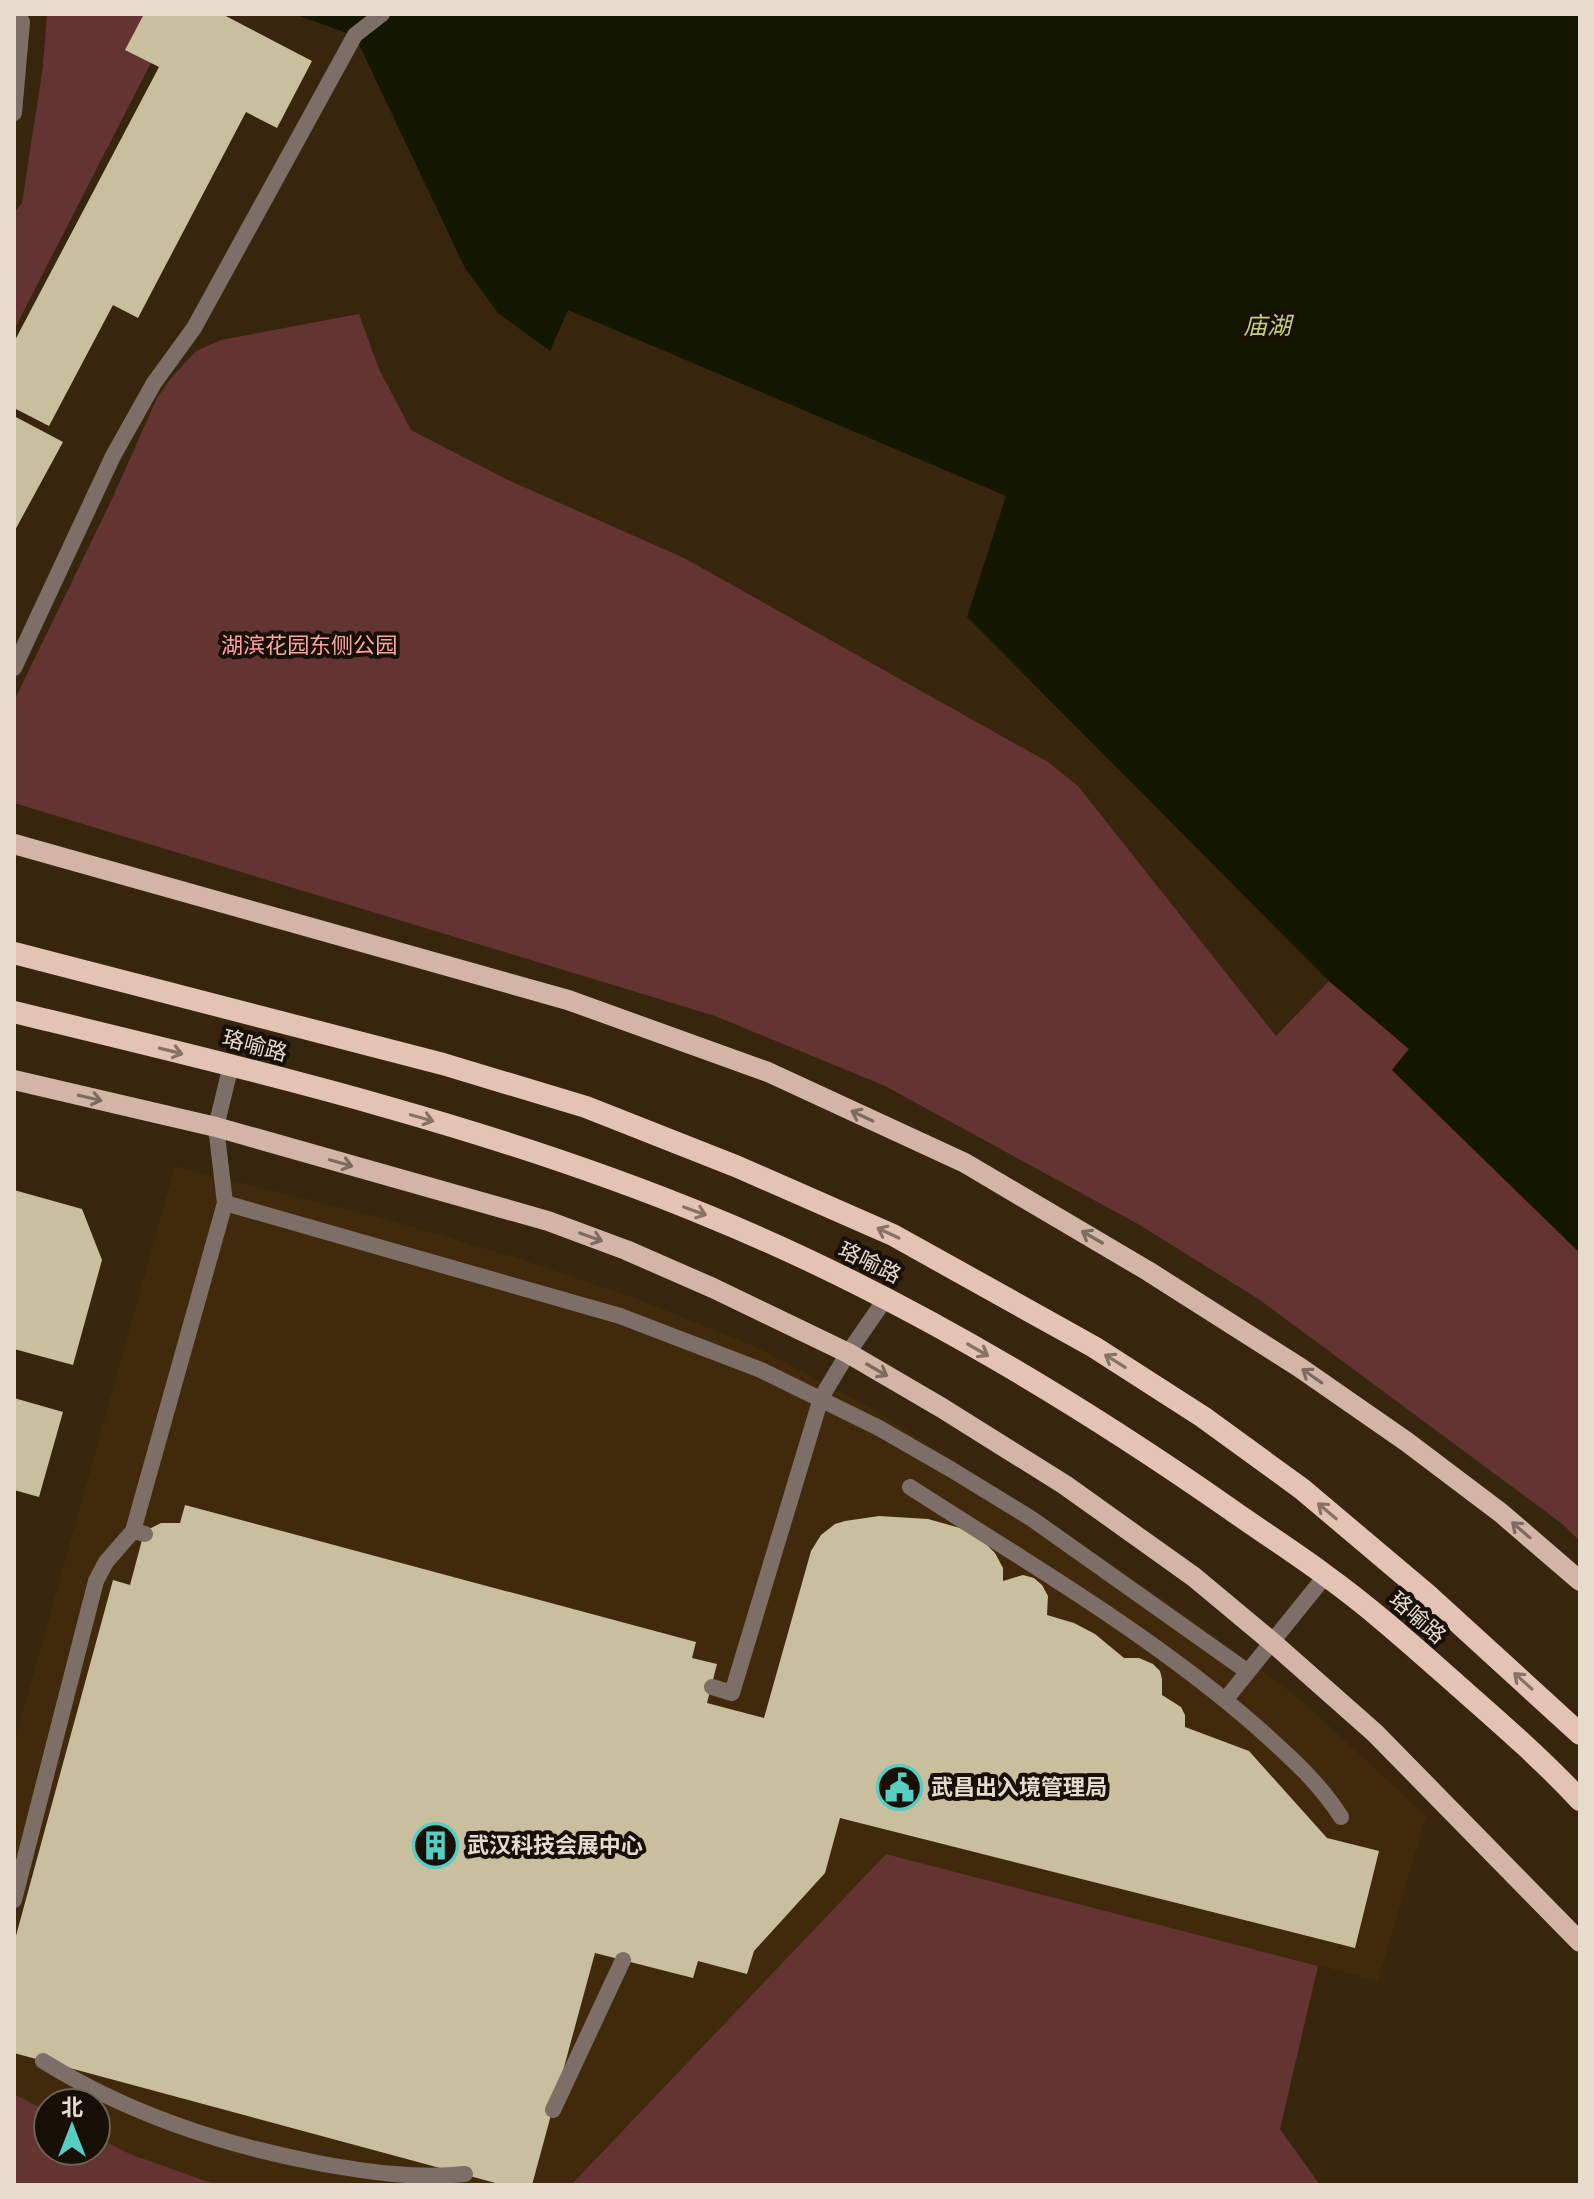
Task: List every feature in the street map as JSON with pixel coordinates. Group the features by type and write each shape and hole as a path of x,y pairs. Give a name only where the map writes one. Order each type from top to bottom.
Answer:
{"highway":[{"name":"珞喻路","path":"14,953 428,1060 586,1107 738,1167 893,1235 1094,1347 1203,1417 1302,1489 1430,1597 1580,1734"},
{"name":"珞喻路","path":"14,1012 231,1065 457,1128 558,1161 707,1215 886,1298 1071,1403 1157,1458 1326,1575 1388,1624 1544,1762 1580,1800"}],"main road":[{"path":"14,844 568,1000 768,1072 965,1163 1148,1271 1299,1367 1407,1442 1501,1513 1580,1581"},
{"path":"14,1080 216,1127 548,1221 626,1250 713,1288 848,1353 1065,1485 1194,1577 1375,1733 1580,1942"}],"lane":[{"path":"14,113 22,22 18,14"},
{"path":"14,668 113,456 154,383 194,328 355,35 382,14"},
{"path":"14,1900 96,1581 106,1562 139,1533 225,1203 216,1127 231,1065"},
{"path":"225,1203 620,1316 748,1365 821,1398 879,1428 1032,1519 1248,1672"},
{"path":"712,1687 729,1700 821,1398 886,1298"},
{"path":"910,1487 1144,1639 1226,1699 1307,1774 1341,1817"},
{"path":"1226,1699 1326,1575"},
{"path":"553,2110 623,1960"},
{"path":"43,2061 119,2103 166,2122 244,2146 283,2156 394,2174 438,2177 465,2174"}],"shaded area":[{"path":"175,1166 379,1217 511,1256 635,1298 754,1346 869,1407 1023,1504 1169,1603 1299,1698 1426,1816 1378,1981 886,1854 571,2185 217,2185 112,2145 112,2087 32,2087 32,2104 14,2094 14,1744"}],"green space":[{"path":"47,14 176,14 14,330 14,213 22,203 43,66"},
{"name":"湖滨花园东侧公园","path":"359,314 379,369 411,430 508,480 684,558 1048,762 1078,786 1276,1036 1329,981 1409,1049 1392,1070 1580,1253 1580,1541 1561,1523 1260,1300 1138,1224 885,1086 715,1016 14,803 14,701 112,499 157,398 171,378 196,351 221,340"},
{"path":"886,1854 1318,1966 1280,2129 1320,2185 571,2185"},
{"path":"14,2094 32,2104 32,2167 112,2167 112,2145 217,2185 14,2185"}],"water":[{"name":"庙湖","path":"294,14 1580,14 1580,1253 1392,1070 1409,1049 1329,981 967,617 1006,496 568,310 550,351 498,313 465,268 355,36"}],"building":[{"path":"144,14 222,14 312,61 277,128 246,112 138,318 113,305 49,426 14,408 14,342 159,67 125,50"},
{"path":"14,416 63,442 14,532"},
{"path":"14,1190 82,1209 102,1260 73,1365 14,1349"},
{"path":"14,1398 63,1412 39,1497 14,1490"},
{"name":"武汉科技会展中心","path":"185,1505 696,1642 692,1658 717,1664 707,1703 764,1718 811,1551 821,1535 835,1524 879,1516 928,1519 960,1528 995,1553 1003,1568 1003,1581 1023,1575 1034,1578 1042,1585 1048,1596 1047,1615 1074,1623 1095,1634 1124,1658 1139,1658 1153,1664 1160,1671 1162,1695 1181,1707 1185,1727 1249,1751 1327,1838 1379,1851 1355,1948 840,1818 825,1873 754,1951 747,1974 698,1961 693,1978 595,1953 532,2185 503,2185 14,2053 14,1943 113,1580 130,1585 142,1540 149,1529 161,1523 180,1523"}],"place":[{"name":"武昌出入境管理局","path":"900,1787"},
{"name":"武汉科技会展中心","path":"436,1845"}]}
